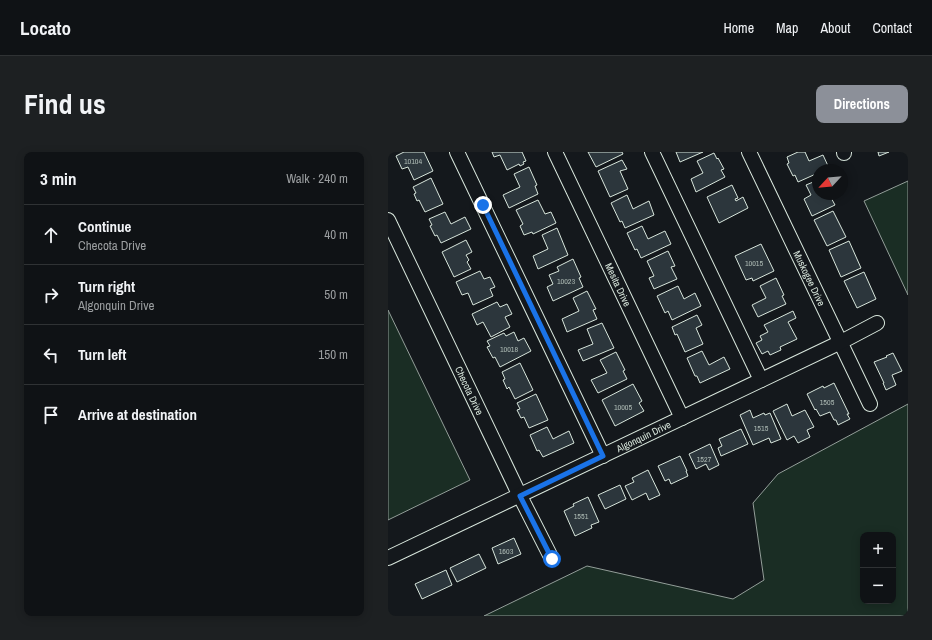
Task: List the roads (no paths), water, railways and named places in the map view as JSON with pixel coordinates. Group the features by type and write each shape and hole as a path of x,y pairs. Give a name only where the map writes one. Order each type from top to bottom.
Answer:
{"street":[{"path":"457,152 603,456"},
{"name":"Mesita Drive","path":"555,152 682,418"},
{"path":"652,152 761,380"},
{"name":"Muskogee Drive","path":"750,152 870,404"},
{"name":"Checota Drive","path":"388,220 520,496 552,559"},
{"name":"Algonquin Drive","path":"388,558 841,342 877,323"}]}
